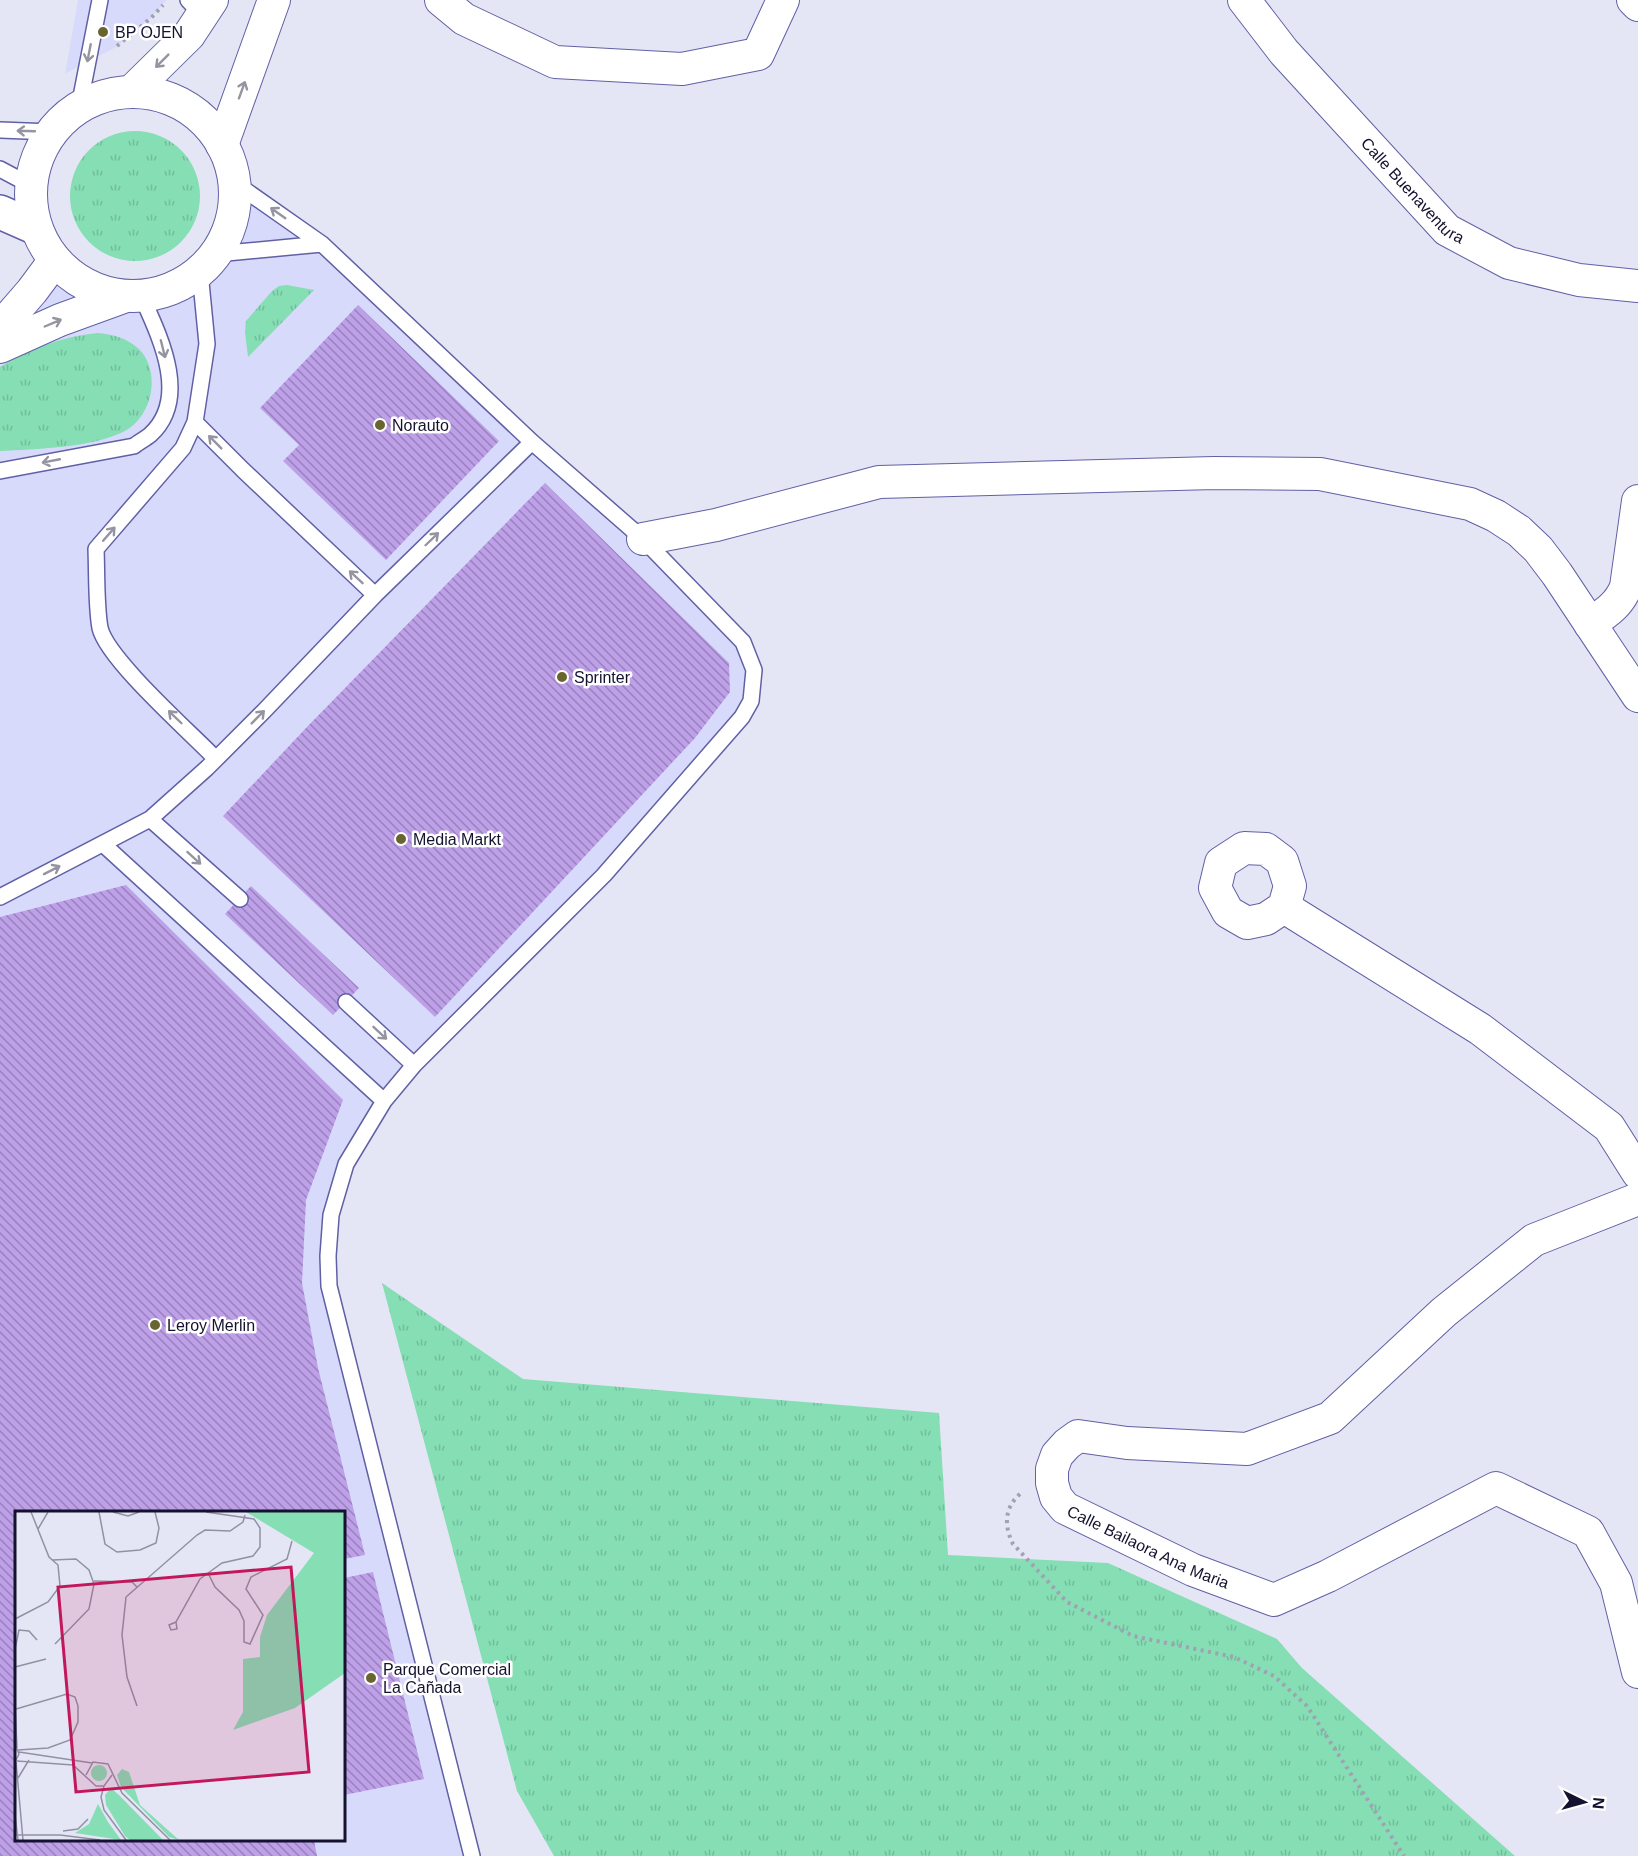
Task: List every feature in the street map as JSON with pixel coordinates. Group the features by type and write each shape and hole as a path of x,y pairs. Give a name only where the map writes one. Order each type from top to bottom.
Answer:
{"highway":[{"path":"0,212 34,226"}],"street":[{"path":"222,145 274,0"},
{"path":"441,0 464,19 555,62 682,69 758,54 783,0"},
{"name":"Calle Buenaventura","path":"1244,0 1284,52 1447,230 1509,263 1579,280 1638,286"},
{"path":"1633,0 1638,4"},
{"path":"130,92 189,34 201,5"},
{"path":"139,91 168,97 194,111 215,131 222,145 229,156 235,183 235,208 228,232 208,263 177,286 153,295 134,296 104,292 83,283 55,261 34,226 32,186 38,157 52,132 79,107 108,94 139,91"},
{"path":"0,328 55,261"},
{"path":"0,347 60,320 134,296"},
{"path":"643,539 716,525 879,482 1214,473 1320,474 1470,504 1496,516 1519,531 1538,549 1638,696"},
{"path":"1590,624 1613,609 1621,599 1626,586 1638,501"},
{"path":"1284,907 1480,1029 1608,1126 1638,1173"},
{"path":"1052,1483 1052,1469 1058,1455 1078,1436 1127,1443 1247,1449 1330,1418 1444,1312 1534,1240 1638,1199"},
{"name":"Calle Bailaora Ana Maria","path":"1052,1483 1056,1497 1065,1509 1193,1570 1274,1600 1328,1576 1496,1488 1588,1532 1616,1583 1638,1672"}],"lane":[{"path":"79,107 100,0"},
{"path":"0,130 52,132"},
{"path":"0,170 32,186"},
{"path":"235,183 322,244 532,442 643,539 743,642 754,669 751,701 742,717 604,875 414,1065 384,1101 346,1164 332,1215 328,1256 329,1286 472,1856"},
{"path":"216,759 131,673 116,656 100,630 96,549 183,447 195,422 207,344 208,263 322,244"},
{"path":"0,471 134,446 150,435 162,420 168,400 169,379 163,344 134,296"},
{"path":"195,422 375,595"},
{"path":"0,897 150,819 216,759 375,595 532,442"},
{"path":"150,819 240,900"},
{"path":"103,844 384,1101"},
{"path":"346,1002 414,1065"}],"path":[{"path":"87,63 116,46 151,18 167,0"},
{"path":"1052,1483 1023,1492 1008,1510 1006,1522 1013,1544 1067,1602 1133,1636 1234,1657 1274,1676 1307,1706 1404,1856"}],"shaded area":[{"name":"BP OJEN","path":"78,0 167,0 151,18 116,47 65,74"},
{"path":"235,183 322,244 743,642 751,701 604,875 414,1065 346,1164 328,1256 472,1856 0,1856 0,328 55,260 83,283 104,292 126,296 153,295 177,286 200,272 216,254 228,232 235,208"}],"green space":[{"path":"135,131 160,136 181,150 195,171 200,196 195,221 181,242 160,256 135,261 110,256 89,242 75,221 70,196 75,171 89,150 110,136"},
{"path":"287,285 314,290 248,357 246,321 272,291 279,286"},
{"path":"97,333 124,339 139,349 146,359 152,382 147,406 141,416 123,432 79,445 0,451 0,367 47,344"},
{"path":"382,1283 523,1379 939,1413 948,1555 1108,1563 1277,1639 1302,1668 1515,1856 554,1856 517,1791"}],"building":[{"name":"Norauto","path":"358,305 499,441 386,560 283,461 299,445 260,408"},
{"path":"545,483 729,663 730,692 695,738 435,1017 223,816"},
{"name":"Leroy Merlin","path":"126,885 343,1100 306,1200 302,1283 318,1368 365,1555 345,1559 345,1511 15,1511 15,1841 314,1841 317,1856 0,1856 0,917"},
{"path":"251,886 359,988 333,1015 225,914"},
{"name":"Parque Comercial La Cañada","path":"373,1572 424,1779 345,1795 345,1578"}],"place":[{"name":"BP OJEN","path":"103,32"},
{"name":"Norauto","path":"380,425"},
{"name":"Sprinter","path":"562,677"},
{"name":"Media Markt","path":"401,839"},
{"name":"Leroy Merlin","path":"155,1325"},
{"name":"Parque Comercial La Cañada","path":"371,1678"}]}
